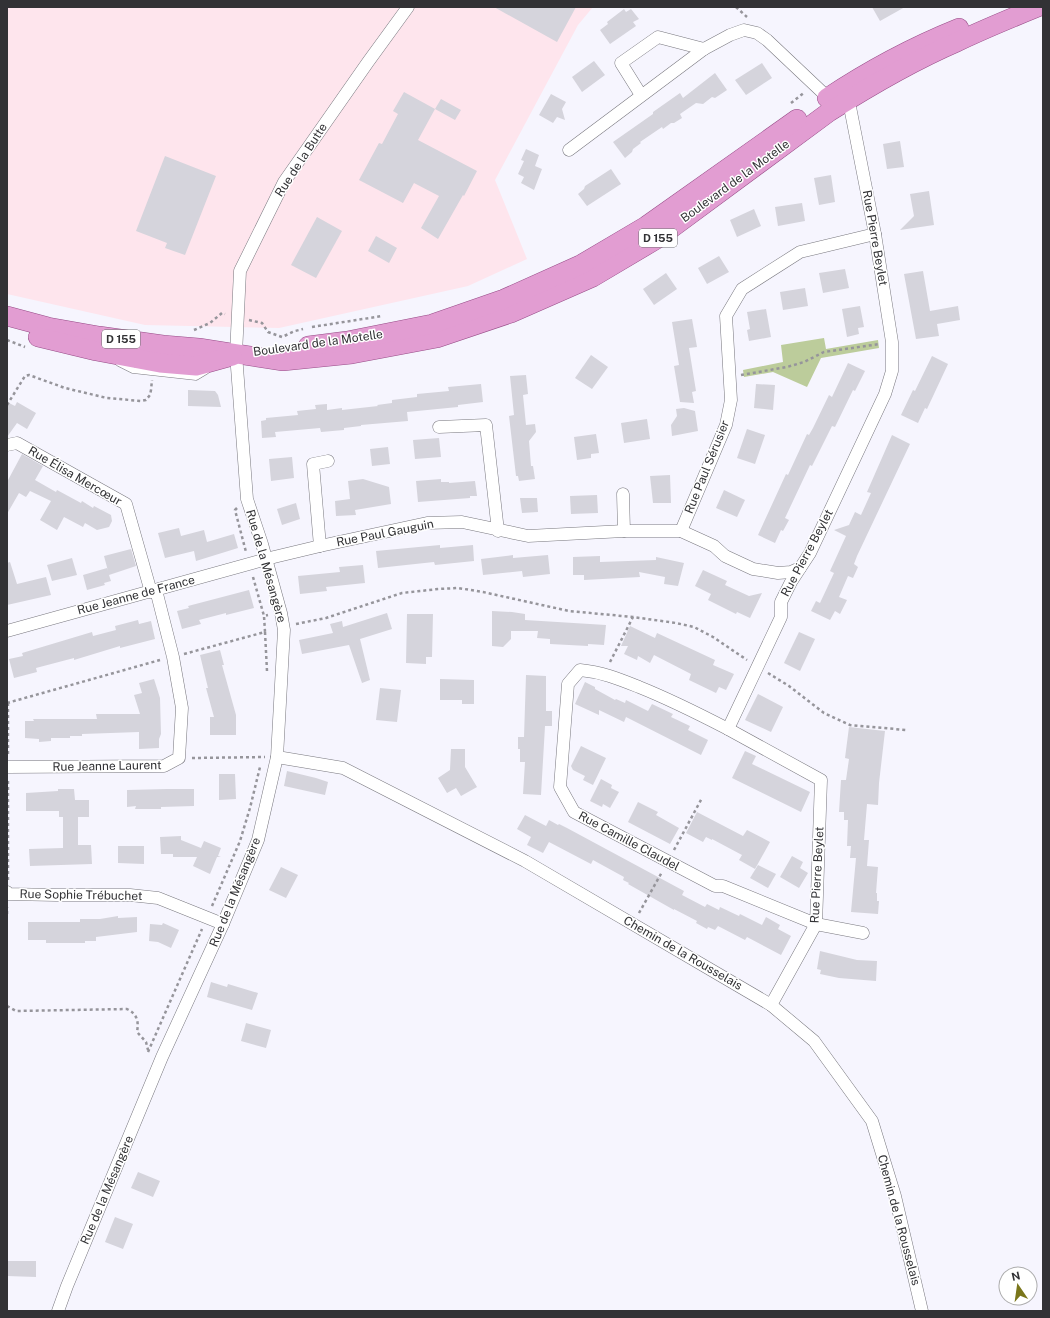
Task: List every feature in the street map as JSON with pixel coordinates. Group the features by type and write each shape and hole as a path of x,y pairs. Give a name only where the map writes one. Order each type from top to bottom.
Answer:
{"main road":[{"name":"Boulevard de la Motelle","path":"7,328 96,351 160,363 196,366 236,354 347,341 432,324 504,299 580,265 646,226 874,68 922,43 1010,7"},
{"name":"Boulevard de la Motelle","path":"833,96 880,81 956,42 1038,7"},
{"name":"Boulevard de la Motelle","path":"7,316 48,327 99,336 236,354"}],"street":[{"name":"Rue de la Butte","path":"236,354 240,271 284,182 408,7"},
{"path":"569,150 704,49 736,31 744,30 757,33 833,96"},
{"path":"641,95 621,63 658,36 704,49"},
{"name":"Rue Pierre Beylet","path":"771,1005 816,924 821,780 728,729 757,666 782,617 781,602 810,553 885,394 892,371 892,342 875,234 850,106 833,96"},
{"name":"Rue Paul Sérusier","path":"681,531 726,425 731,400 726,316 742,289 800,252 875,234"},
{"name":"Rue de la Mésangère","path":"58,1311 162,1057 224,924 258,840 277,757 283,627 281,613 266,559 247,499 236,354"},
{"path":"439,427 486,424 498,531"},
{"name":"Rue Élisa Mercœur","path":"7,445 17,443 126,504 153,591"},
{"name":"Rue Paul Gauguin","path":"320,546 314,464 328,461"},
{"path":"623,494 624,531"},
{"name":"Rue Paul Gauguin","path":"266,559 427,523 462,522 498,531 528,536 624,531 681,531 714,546 725,556 753,569 778,573 791,572 800,568"},
{"name":"Rue Jeanne de France","path":"7,631 266,559"},
{"name":"Rue Jeanne Laurent","path":"8,767 164,766 179,758 182,708 173,657 153,591"},
{"name":"Rue Camille Claudel","path":"728,729 669,699 596,671 580,670 568,684 560,787 574,812 715,886 723,886 816,924 863,933"},
{"name":"Chemin de la Rousselais","path":"277,757 343,768 525,861 771,1005 814,1041 872,1121 896,1196 922,1311"},
{"name":"Rue Sophie Trébuchet","path":"8,893 56,895 130,895 158,898 224,924"}],"lane":[{"path":"96,351 133,370 196,377 236,354"}],"path":[{"path":"736,7 749,19"},
{"path":"786,107 833,96"},
{"path":"190,332 210,323 222,313 262,323 268,332 282,337 295,331 332,323 383,315"},
{"path":"730,377 787,367 804,362 824,352 892,342"},
{"path":"7,405 24,376 29,375 64,388 107,398 141,401 146,400 152,390 152,372"},
{"path":"283,627 326,618 402,594 458,588 569,611 676,623 694,627 713,637 789,686 824,713 850,725 906,730"},
{"path":"268,675 264,616 281,613"},
{"path":"604,674 633,617"},
{"path":"7,914 8,703 265,632"},
{"path":"148,1052 240,841 250,808 263,750"},
{"path":"179,758 277,757"},
{"path":"7,1006 16,1011 127,1009 136,1017 138,1024 137,1032 146,1042 148,1052"},
{"path":"148,1052 162,1057"}],"shaded area":[{"path":"7,7 593,7 578,25 495,180 527,259 468,286 279,328 145,325 7,294"}],"green space":[{"path":"824,338 826,349 878,340 879,348 821,358 807,387 773,372 744,377 743,370 783,362 781,345"}],"building":[{"path":"494,7 576,7 557,42"},
{"path":"872,7 905,7 880,21"},
{"path":"624,9 626,12 631,9 639,19 633,22 636,26 610,44 600,30 608,24 607,22"},
{"path":"594,61 605,75 582,92 572,77"},
{"path":"762,63 772,78 746,95 735,80"},
{"path":"715,73 727,90 715,98 712,97 703,104 696,103 680,114 682,118 663,129 662,127 640,142 641,143 625,158 613,142 680,93 683,98"},
{"path":"404,92 435,109 418,140 477,171 438,239 421,228 439,196 414,183 403,203 359,180 379,143 382,144 398,114 393,111"},
{"path":"551,94 566,102 562,109 565,120 557,117 553,123 539,115"},
{"path":"441,99 461,110 455,120 435,109"},
{"path":"900,141 904,167 887,169 883,144"},
{"path":"526,149 539,155 535,166 542,169 534,190 521,183 524,177 518,174 524,161 521,160"},
{"path":"165,156 216,176 185,255 165,248 167,243 136,231"},
{"path":"611,169 621,184 587,206 578,194 584,189 585,186"},
{"path":"831,175 835,202 819,205 814,178"},
{"path":"929,191 934,225 900,230 914,216 910,194"},
{"path":"802,203 805,221 778,226 775,207"},
{"path":"754,209 761,226 737,237 730,220"},
{"path":"317,217 342,231 316,278 291,265"},
{"path":"376,236 397,248 389,263 368,251"},
{"path":"719,256 729,272 707,284 698,268"},
{"path":"845,269 849,288 823,293 819,273"},
{"path":"923,271 930,311 958,306 960,320 937,324 939,336 916,339 904,274"},
{"path":"666,273 677,289 654,305 643,289"},
{"path":"805,288 808,306 783,310 780,292"},
{"path":"860,306 864,327 858,328 859,334 847,337 842,309"},
{"path":"766,309 771,337 749,341 747,330 750,329 747,312"},
{"path":"692,319 697,347 689,348 696,391 692,392 694,403 680,402 674,366 679,365 672,322"},
{"path":"591,355 608,367 592,389 575,378"},
{"path":"932,356 948,364 927,409 925,408 918,423 901,415 913,390 915,391"},
{"path":"848,363 865,371 855,391 853,390 835,427 832,426 812,466 810,465 785,518 789,520 783,531 781,530 775,543 758,535 786,474 788,475 807,434 809,435 813,428 829,395 832,397"},
{"path":"526,375 528,394 523,395 526,425 535,424 536,432 529,441 531,466 533,466 535,479 519,481 518,476 516,476 509,416 514,415 510,376"},
{"path":"481,384 483,402 458,405 458,407 407,412 408,421 361,425 344,428 344,430 321,432 320,428 275,432 276,437 262,438 261,421 266,420 266,418 298,415 297,411 316,409 315,405 327,404 327,410 378,406 377,405 392,403 392,400 417,397 417,394 449,391 448,387"},
{"path":"756,384 775,385 773,410 754,408"},
{"path":"188,390 215,391 218,395 221,407 188,406"},
{"path":"7,402 15,406 17,402 36,413 27,429 17,423 7,437"},
{"path":"684,408 695,411 698,431 672,436 671,425 677,416 676,409"},
{"path":"647,419 650,439 624,443 621,423"},
{"path":"747,429 765,435 755,464 737,458"},
{"path":"596,434 599,453 591,454 591,458 577,460 574,437"},
{"path":"892,435 910,444 857,556 854,564 858,567 853,578 848,576 839,597 847,600 840,614 835,611 830,620 811,611 816,601 820,603 834,573 830,571 846,536 834,530 849,525 855,512 861,515 871,493 867,492"},
{"path":"439,438 441,457 415,459 413,440"},
{"path":"388,447 390,464 372,466 370,449"},
{"path":"22,454 43,466 35,480 56,492 57,490 81,503 82,501 93,508 94,506 111,515 112,521 109,527 97,530 85,523 83,527 64,517 57,530 40,520 51,501 30,491 26,497 19,493 7,514 7,482"},
{"path":"292,457 294,478 271,481 269,459"},
{"path":"670,475 671,503 653,503 650,476"},
{"path":"363,479 389,487 391,504 355,510 356,515 336,516 335,501 350,499 348,481"},
{"path":"441,479 441,482 449,483 475,481 477,496 470,496 470,498 418,502 416,481"},
{"path":"724,490 745,500 737,517 716,508"},
{"path":"597,495 598,513 571,514 570,496"},
{"path":"520,498 537,498 538,512 522,513"},
{"path":"296,503 300,519 282,525 277,509"},
{"path":"179,528 181,536 204,530 207,542 234,534 238,548 196,561 194,551 165,558 158,533"},
{"path":"440,545 440,548 473,545 474,561 435,565 434,562 378,568 376,551"},
{"path":"131,549 136,566 109,575 111,581 104,583 105,585 87,590 83,575 107,568 108,571 104,556"},
{"path":"513,555 513,558 548,555 550,574 523,577 522,571 483,575 481,559"},
{"path":"600,556 600,562 656,560 656,557 684,563 678,586 664,584 665,577 639,572 640,577 584,580 584,575 573,575 573,557"},
{"path":"72,558 77,575 52,581 47,565"},
{"path":"10,562 17,584 46,577 51,595 7,605 7,563"},
{"path":"363,565 365,583 326,587 327,591 300,594 298,576 340,572 339,567"},
{"path":"703,570 727,581 725,585 749,596 762,593 750,618 737,612 736,614 708,600 711,594 695,586"},
{"path":"249,590 254,608 199,620 201,624 182,629 177,611 189,608 188,606"},
{"path":"492,611 525,614 525,620 606,625 604,645 588,644 588,646 550,644 550,639 537,638 538,631 511,631 511,639 503,647 492,646"},
{"path":"387,613 392,629 360,639 370,680 362,683 349,645 302,654 299,640 333,633 330,624 342,621 343,627"},
{"path":"407,614 433,614 432,657 426,657 426,664 406,663"},
{"path":"138,620 139,624 151,621 155,639 120,648 120,646 74,660 74,658 36,668 37,672 14,678 9,659 23,656 22,653 92,632 93,636 116,630 115,626"},
{"path":"630,626 655,638 657,633 715,660 713,665 734,674 726,690 719,687 716,693 689,680 691,674 654,655 650,663 638,656 637,660 624,654 628,646 621,646"},
{"path":"799,632 815,639 800,671 784,663"},
{"path":"220,650 224,665 222,665 236,715 236,735 210,735 210,717 214,717 206,688 208,688 200,655"},
{"path":"526,675 546,676 546,711 552,711 552,726 545,726 541,795 523,794 525,762 520,762 518,737 524,737"},
{"path":"154,679 160,698 161,734 159,739 159,748 139,749 139,732 82,734 82,736 70,736 70,738 51,738 51,741 39,742 39,739 25,738 25,721 34,721 33,719 97,719 96,714 140,714 134,695 142,693 139,683"},
{"path":"440,679 474,680 474,704 462,704 462,700 440,700"},
{"path":"585,682 615,700 616,699 625,703 626,700 648,711 652,704 673,714 671,717 690,726 688,730 708,740 701,755 626,717 624,722 599,710 599,715 575,704"},
{"path":"380,688 401,690 397,722 376,720"},
{"path":"758,694 783,707 771,732 745,720"},
{"path":"849,727 885,731 878,805 867,804 864,840 869,840 867,866 878,867 876,893 877,901 879,901 878,914 851,912 856,858 850,858 851,846 847,846 848,820 844,820 844,812 839,812 841,780 846,780 849,759 845,758"},
{"path":"581,746 606,758 593,785 583,780 585,776 573,770 571,766"},
{"path":"451,749 465,749 465,767 477,787 461,796 456,788 447,793 438,778 450,770"},
{"path":"745,751 756,756 752,764 810,792 801,812 732,778"},
{"path":"287,771 328,782 325,795 284,786"},
{"path":"219,774 235,774 236,799 219,800"},
{"path":"601,779 612,785 611,788 619,792 610,808 603,804 602,807 590,801"},
{"path":"58,789 74,789 75,800 89,800 89,817 78,817 78,845 91,845 92,864 30,866 29,849 63,848 63,817 59,817 59,811 26,811 26,793 58,791"},
{"path":"194,789 194,806 161,807 161,809 135,809 136,806 127,807 127,790"},
{"path":"638,802 658,812 656,815 679,828 670,844 628,822"},
{"path":"697,812 743,836 747,830 770,842 755,869 739,860 742,855 712,839 706,837 703,842 686,833"},
{"path":"525,815 546,826 549,820 567,828 684,891 682,895 705,907 707,904 719,910 720,907 739,916 740,914 762,925 766,917 780,925 778,929 791,936 781,955 747,937 745,940 718,926 715,930 708,927 707,929 696,923 697,921 628,884 629,883 623,880 624,877 593,860 591,864 549,842 543,853 527,845 531,837 517,829"},
{"path":"181,836 181,840 201,848 204,841 221,848 218,856 221,857 217,857 210,874 193,866 197,857 173,857 173,854 161,854 160,837"},
{"path":"118,846 144,846 144,864 118,863"},
{"path":"792,856 803,862 800,868 808,873 799,888 780,877"},
{"path":"758,865 776,874 768,888 750,878"},
{"path":"281,867 298,875 286,898 269,890"},
{"path":"118,916 118,918 137,917 137,932 96,937 96,941 85,941 85,943 46,943 46,940 28,940 28,922 80,922 80,919 100,919"},
{"path":"163,923 179,930 171,948 158,942 149,941 150,924 162,925"},
{"path":"820,951 857,960 877,961 876,981 839,978 820,974 821,970 817,969"},
{"path":"211,982 227,987 228,984 258,993 252,1010 207,997"},
{"path":"246,1023 271,1030 266,1048 241,1041"},
{"path":"138,1172 160,1181 153,1197 131,1188"},
{"path":"115,1217 133,1224 123,1249 105,1242"},
{"path":"7,1261 36,1261 36,1277 7,1276"}]}
